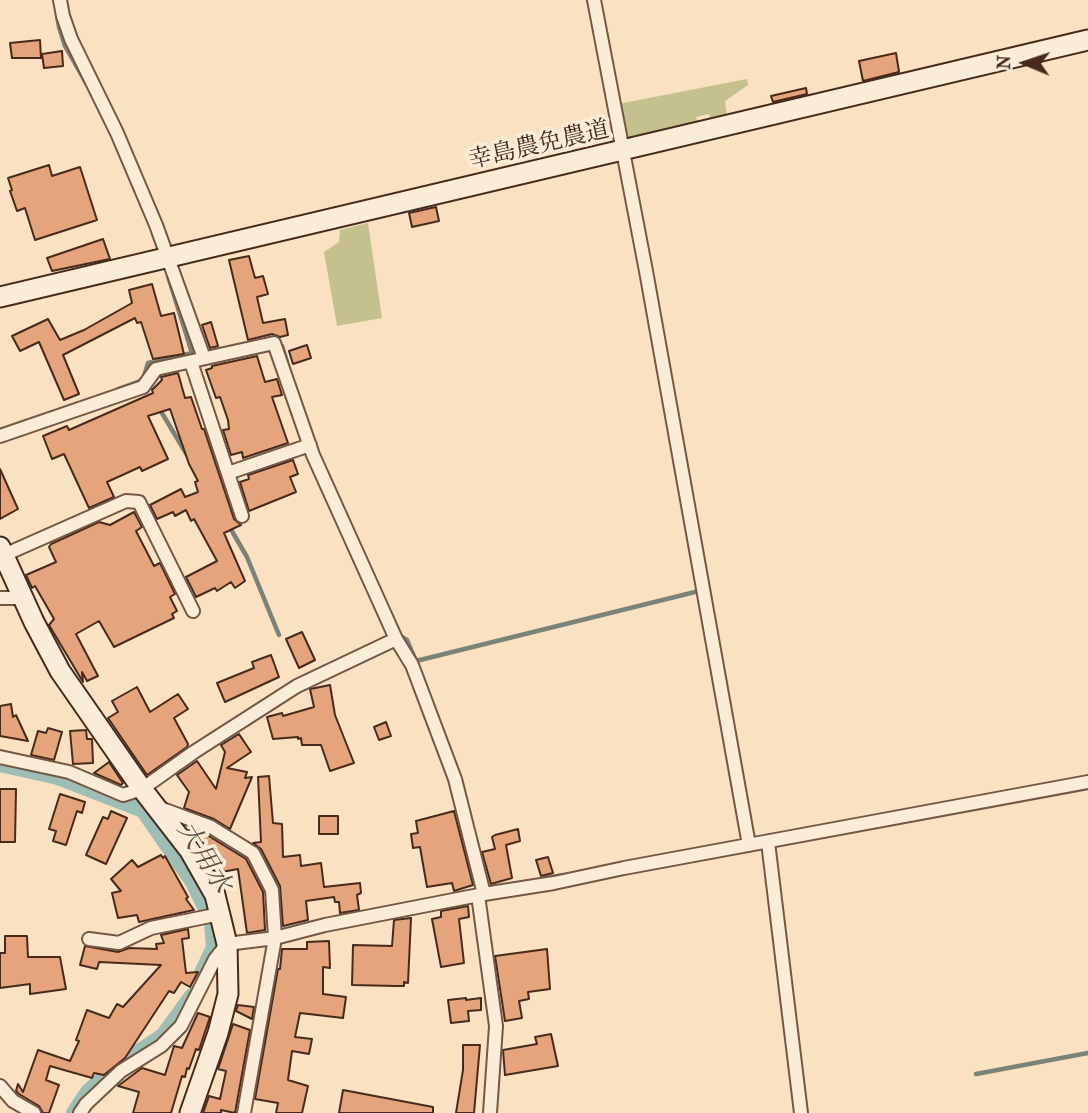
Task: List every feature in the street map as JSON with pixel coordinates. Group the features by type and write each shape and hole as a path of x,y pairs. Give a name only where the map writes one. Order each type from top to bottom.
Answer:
{"street":[{"path":"60,0 71,38 117,132 168,259 242,516"},
{"path":"594,0 748,841"},
{"name":"幸島農免農道","path":"0,297 1088,40"},
{"path":"0,436 143,387 156,369 274,343 310,445 396,639 412,665 455,779 482,892 496,1026 490,1113"},
{"path":"228,473 310,445"},
{"path":"190,1113 218,1033 228,994 227,944 212,916 215,895 190,851 142,789 60,671 2,551 126,501 139,502 193,611"},
{"path":"0,597 23,598"},
{"path":"0,757 69,772 123,795 142,789 297,686 396,639"},
{"path":"80,1113 121,1071 161,1046 181,1026 215,959 227,944 275,938 482,892 554,883 748,841 768,842 1088,782"},
{"path":"156,807 211,827 253,853 272,890 275,938 244,1113"},
{"path":"768,842 801,1113"},
{"path":"89,939 119,943 151,928 212,916"},
{"path":"0,1086 13,1101 34,1113"}],"shaded area":[{"path":"747,79 748,85 725,101 727,117 711,121 709,114 696,117 698,124 626,142 618,104"},
{"path":"368,223 382,318 337,326 324,252 339,242 340,230"}],"building":[{"path":"40,40 41,58 12,58 10,43"},
{"path":"62,51 63,66 44,68 42,54"},
{"path":"896,53 899,72 863,81 859,61"},
{"path":"806,88 807,94 773,102 771,96"},
{"path":"49,165 52,176 80,167 97,220 35,240 25,208 17,211 8,178"},
{"path":"436,207 439,221 412,227 409,213"},
{"path":"103,239 110,259 52,271 47,258"},
{"path":"249,256 255,278 263,276 268,294 257,297 263,323 285,319 288,335 280,337 272,334 248,340 229,260"},
{"path":"152,284 161,316 174,313 184,354 153,359 141,322 137,323 135,318 63,355 79,394 64,400 39,342 20,351 12,336 48,319 60,340 132,303 129,290"},
{"path":"211,322 218,346 210,348 202,325"},
{"path":"307,345 311,358 293,364 289,351"},
{"path":"257,356 265,382 277,379 282,395 272,397 288,443 243,458 242,452 231,455 223,430 229,429 228,420 220,397 216,398 206,370 212,366"},
{"path":"178,373 185,398 191,397 204,429 234,519 241,525 224,533 245,581 235,588 231,582 217,591 215,588 196,597 186,577 217,561 194,519 191,521 186,510 175,516 173,512 157,519 150,505 181,489 185,497 198,492 195,482 198,481 189,464 170,409 148,416 168,459 142,471 140,467 107,482 114,497 89,508 64,454 52,459 43,436 67,426 69,430 153,393 152,390 162,380 161,377"},
{"path":"293,460 298,474 290,477 296,492 249,511 240,482 249,479 248,475"},
{"path":"0,469 18,509 0,519"},
{"path":"134,512 142,527 136,531 154,566 160,563 175,594 170,597 177,611 172,614 174,618 114,647 99,621 76,634 98,676 87,681 82,672 83,682 49,625 54,619 26,575 56,562 49,547 51,544 99,522 110,525"},
{"path":"302,632 315,660 299,668 286,639"},
{"path":"271,655 279,677 225,702 217,683 254,668 252,662"},
{"path":"330,685 335,715 354,763 330,771 321,745 302,745 301,738 298,737 273,739 267,717 282,713 283,716 314,707 310,689"},
{"path":"137,687 150,712 178,694 188,709 174,718 188,744 187,747 147,775 108,718 118,712 112,701"},
{"path":"11,704 13,717 16,715 28,741 0,736 0,706"},
{"path":"386,722 391,736 379,740 374,727"},
{"path":"48,728 62,732 54,760 31,755 38,731 46,733"},
{"path":"86,730 87,739 92,739 93,763 73,764 70,731"},
{"path":"239,734 251,752 227,768 247,772 245,778 252,777 230,829 214,819 184,808 189,792 177,775 197,761 216,789 225,752 221,745"},
{"path":"109,762 123,783 121,785 94,773"},
{"path":"269,776 273,823 282,824 283,857 300,855 301,866 321,863 324,887 360,883 361,893 357,895 359,910 340,913 339,902 335,902 334,897 306,901 308,920 283,926 280,886 261,849 253,843 261,842 258,777"},
{"path":"0,789 16,789 15,842 0,842"},
{"path":"60,794 85,802 82,813 77,811 66,845 53,841 56,831 49,829"},
{"path":"111,811 127,818 106,864 86,855 103,817 108,819"},
{"path":"454,811 473,885 454,891 452,883 427,887 420,847 413,848 411,834 418,833 416,821"},
{"path":"319,816 338,816 338,834 319,834"},
{"path":"518,829 520,841 506,845 512,878 491,884 482,852 495,849 492,837 495,835"},
{"path":"189,830 207,835 246,859 263,892 265,930 247,933 238,869 216,873 202,846"},
{"path":"161,855 163,858 165,856 194,910 139,922 137,915 118,918 112,893 121,891 111,879 132,860 138,867"},
{"path":"548,857 553,873 541,876 536,860"},
{"path":"468,906 469,917 459,919 464,963 441,967 432,919 441,917 441,911"},
{"path":"411,918 408,983 404,982 404,986 352,985 353,945 392,946 394,920"},
{"path":"188,929 189,938 182,939 186,973 198,972 190,987 181,982 174,993 169,991 125,1058 104,1075 94,1073 92,1078 50,1066 46,1080 59,1085 49,1113 43,1113 39,1106 16,1091 18,1084 23,1092 38,1050 70,1061 79,1041 76,1040 87,1010 109,1018 117,1004 123,1007 161,965 99,962 97,969 80,965 85,946 118,952 129,948 157,949 156,944 164,943 161,935"},
{"path":"5,936 27,936 28,957 60,957 66,989 30,994 30,984 0,988 0,953 5,953"},
{"path":"329,941 330,968 323,967 323,994 346,997 343,1018 300,1013 295,1037 312,1039 309,1054 292,1051 288,1080 308,1086 302,1113 276,1113 278,1103 255,1099 282,949 307,949 307,942"},
{"path":"547,949 550,989 528,992 529,999 519,1001 522,1018 505,1021 495,956"},
{"path":"481,998 481,1010 468,1011 469,1021 451,1023 448,1000"},
{"path":"238,1005 254,1007 252,1019 236,1011"},
{"path":"198,1013 210,1017 199,1050 196,1049 185,1077 182,1076 171,1113 133,1113 139,1092 118,1086 142,1068 165,1075 174,1046 182,1048"},
{"path":"233,1024 250,1030 235,1113 221,1110 221,1113 203,1113 209,1096 220,1099 226,1071 218,1069"},
{"path":"551,1034 558,1066 505,1075 503,1050 537,1044 535,1037"},
{"path":"463,1045 480,1045 474,1113 456,1113 463,1070"},
{"path":"343,1090 433,1107 433,1113 339,1113"}],"waterway":[{"path":"57,15 65,46 86,83"},
{"path":"118,389 143,380 148,363 192,353 168,276"},
{"path":"282,346 287,362"},
{"path":"159,408 187,455"},
{"path":"229,526 247,557 279,635"},
{"path":"399,635 407,640 416,661 699,591"},
{"name":"大用水","path":"0,764 58,777 143,810 193,882 212,921 214,947 201,975"},
{"path":"545,878 564,875"},
{"path":"258,1067 271,993"},
{"name":"大用水","path":"74,1113 88,1092 116,1067 163,1036 192,996"},
{"path":"976,1074 1088,1053"}]}
